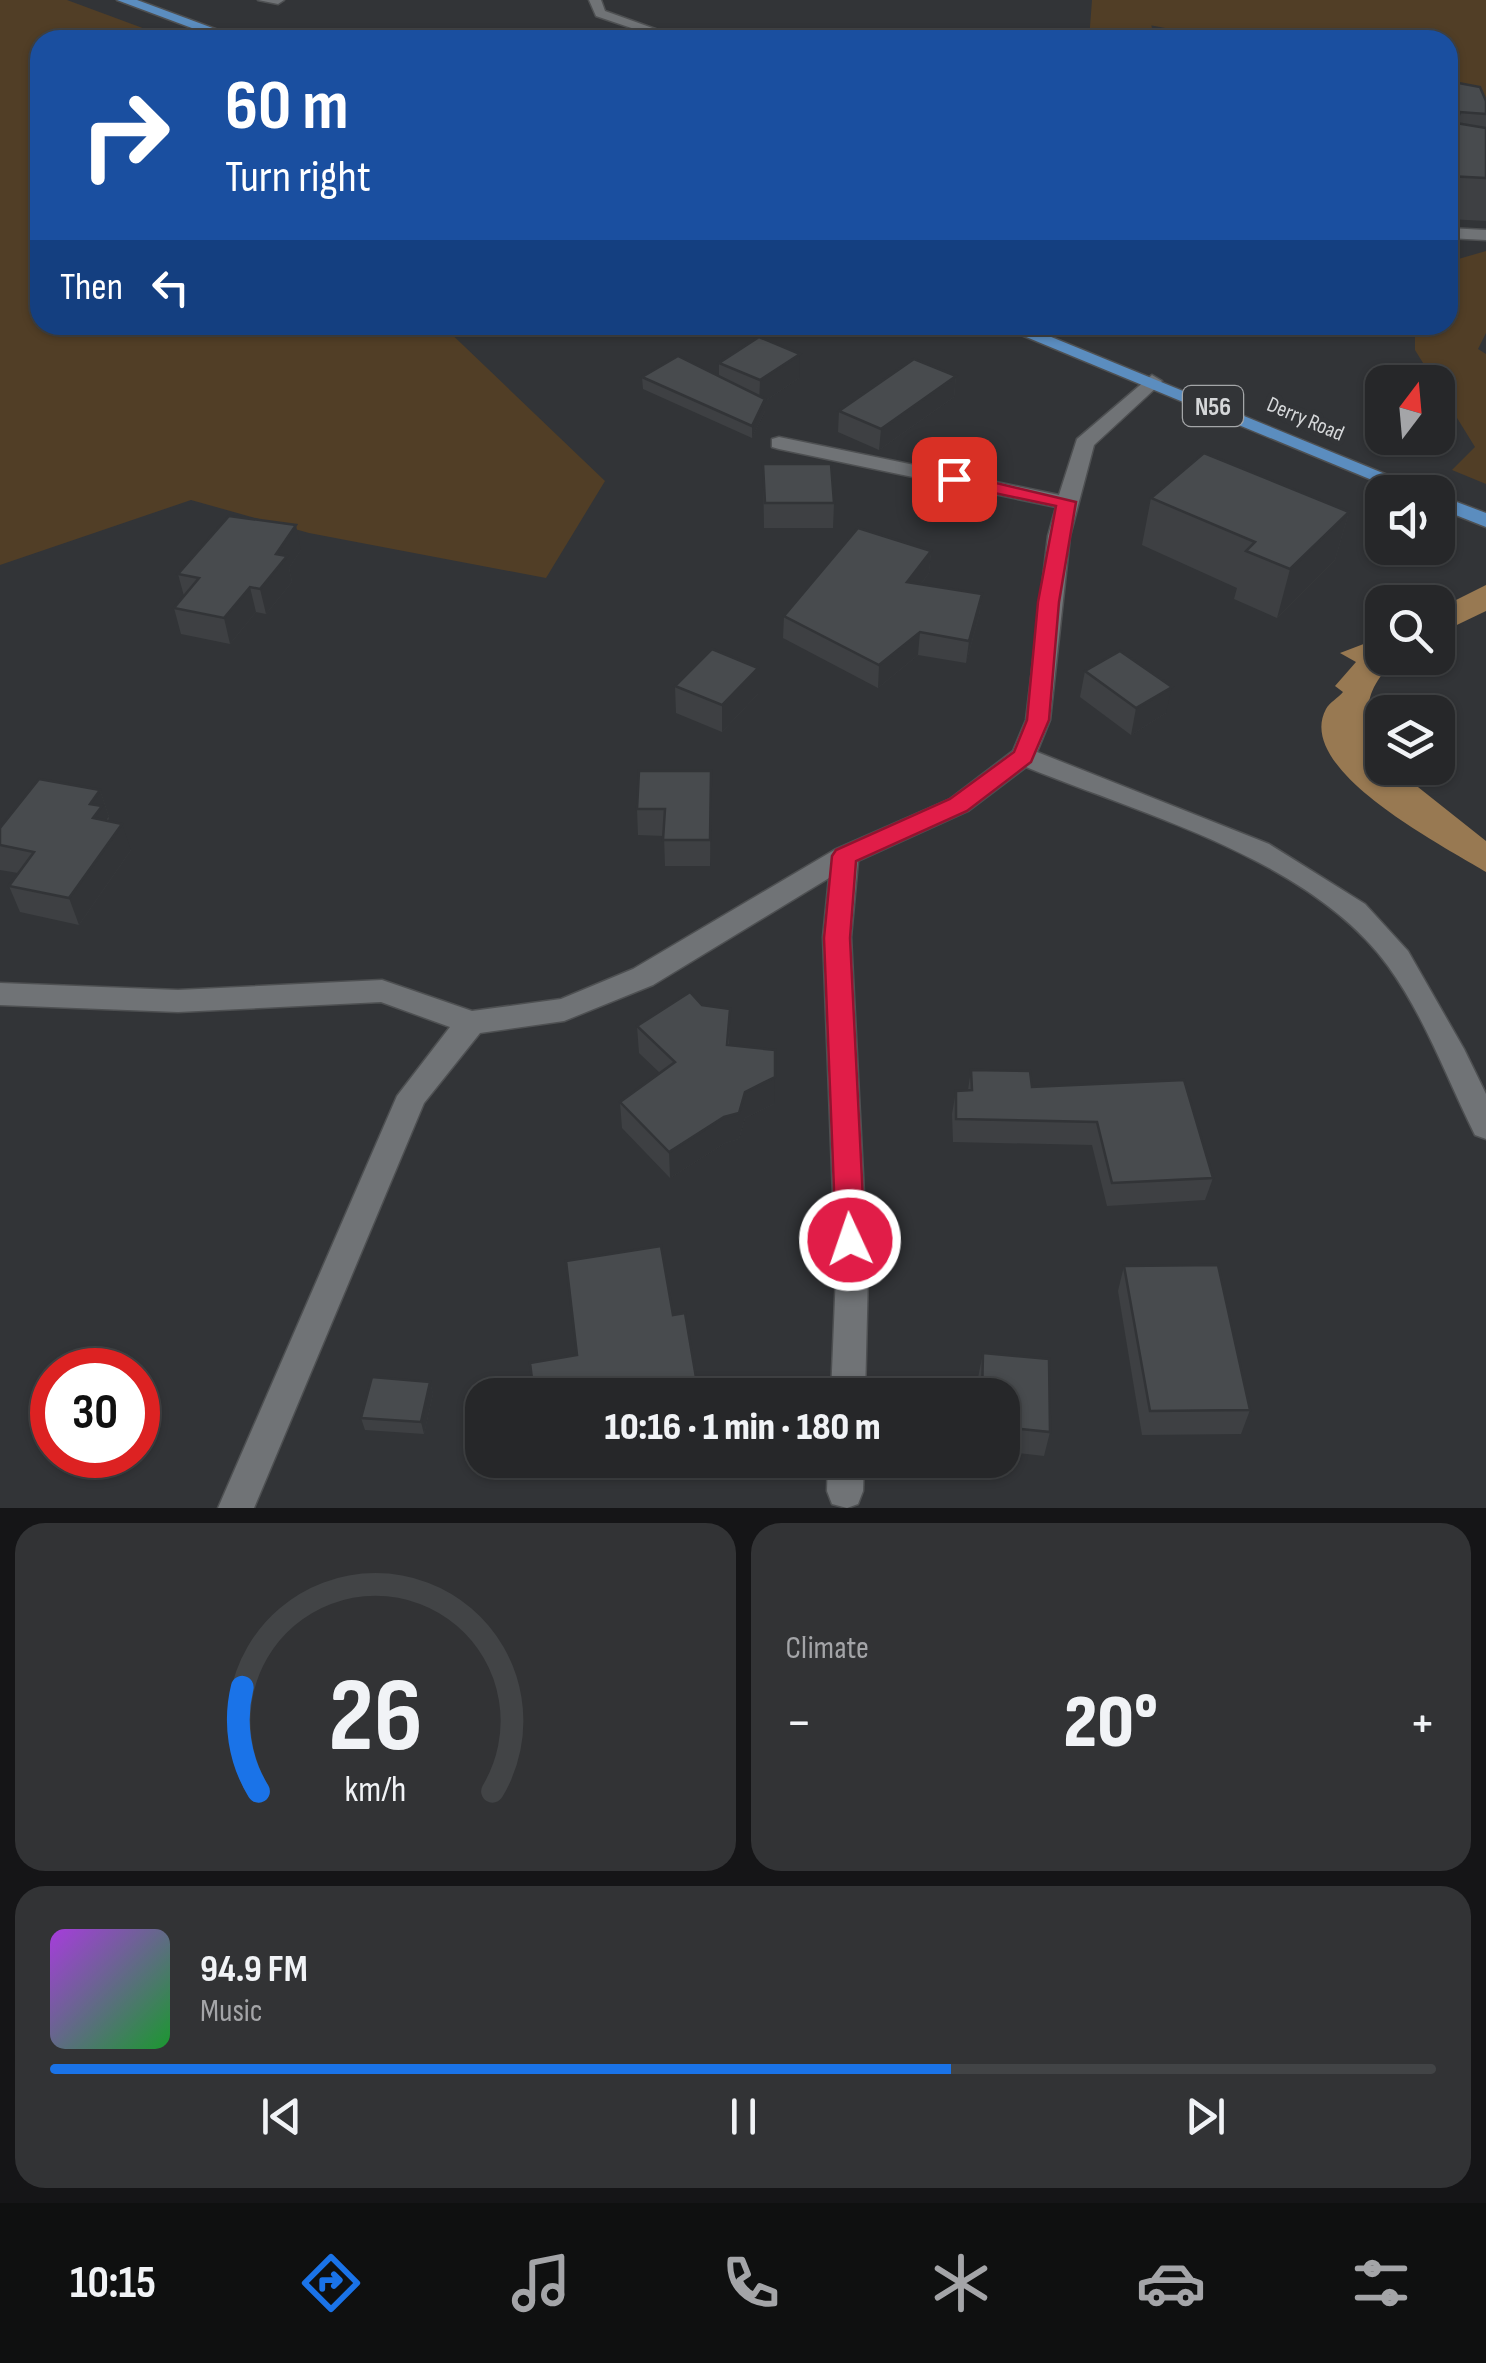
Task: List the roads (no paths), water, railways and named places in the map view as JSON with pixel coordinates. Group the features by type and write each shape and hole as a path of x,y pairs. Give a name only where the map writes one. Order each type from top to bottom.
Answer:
{"main road":[{"path":"124,0 210,30"},
{"name":"Derry Road","path":"1035,335 1377,475"},
{"path":"1455,507 1486,521"}],"street":[{"path":"0,994 178,1002 382,990 471,1022 564,1010 643,976 844,856 958,805 1023,756 1038,720 1048,602 1067,502 1084,443 1152,381"},
{"path":"778,443 1067,502"},
{"path":"1023,756 1260,852 1356,911 1398,959 1454,1057 1486,1126"},
{"path":"844,856 837,938 852,1274 849,1378"},
{"path":"236,1508 412,1096 471,1022"}],"lane":[{"path":"264,0 278,0"},
{"path":"595,0 600,14 649,30"},
{"path":"1458,233 1486,235"}]}
